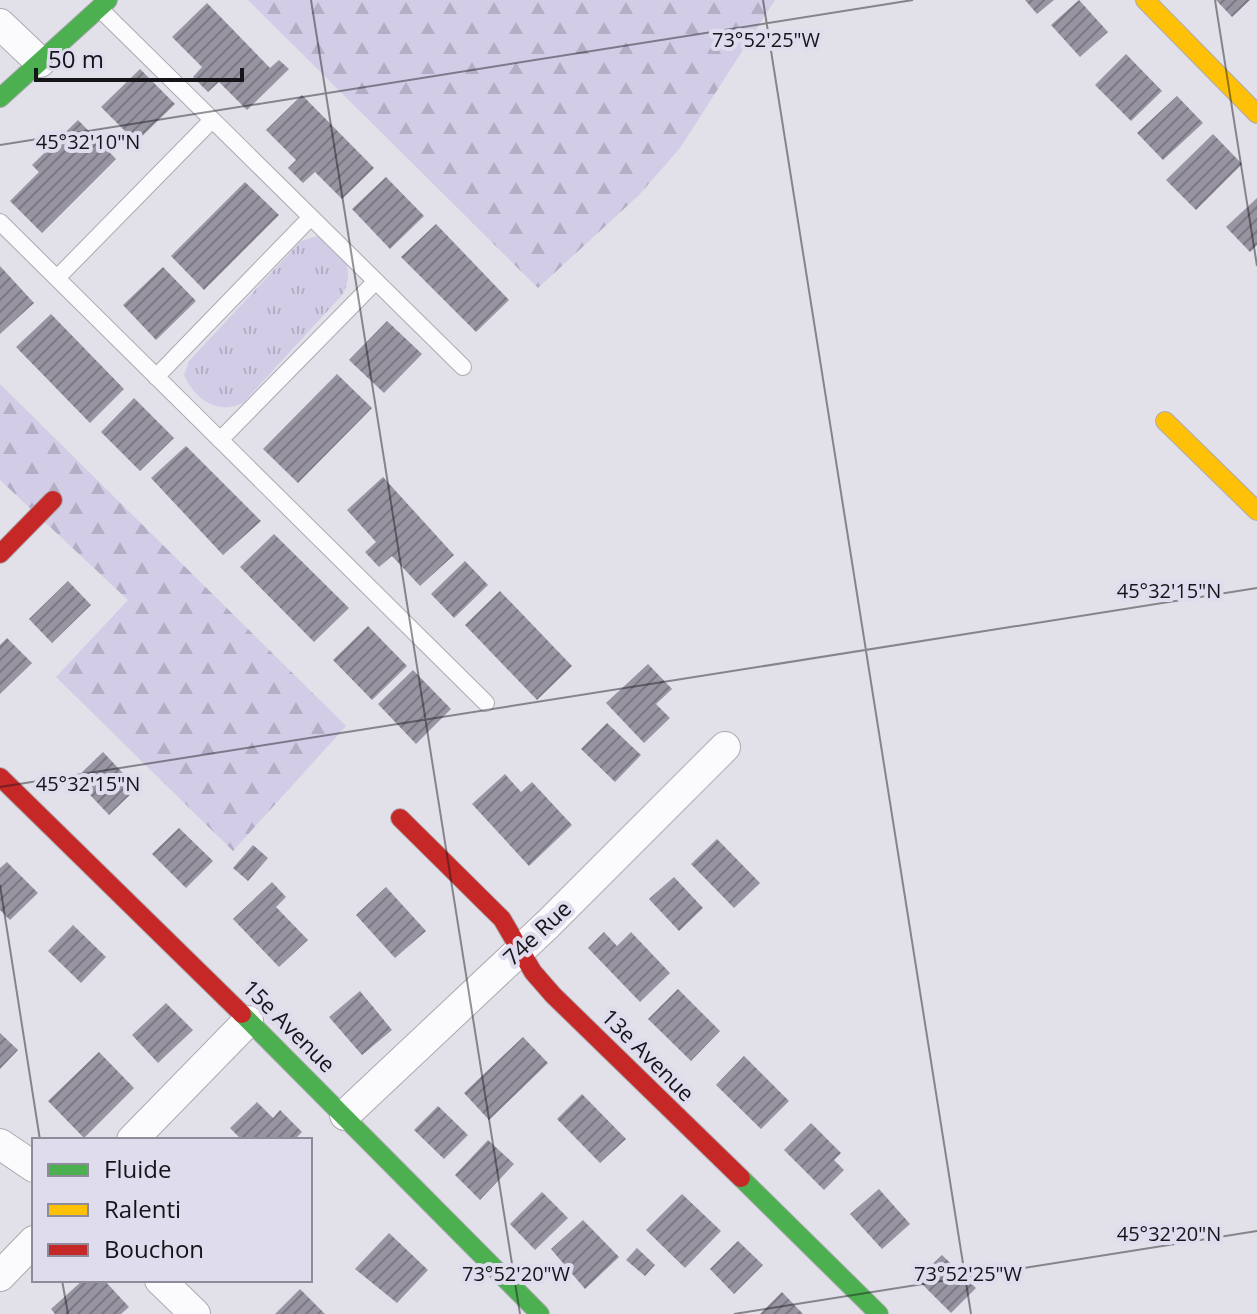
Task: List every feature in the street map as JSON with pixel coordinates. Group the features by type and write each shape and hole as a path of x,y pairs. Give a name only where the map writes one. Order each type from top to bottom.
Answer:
{"street":[{"path":"1145,0 1257,114"},
{"path":"0,98 104,4"},
{"path":"0,24 40,62"},
{"path":"1165,421 1257,511"},
{"path":"0,554 53,500"},
{"name":"74e Rue","path":"345,1115 521,951 725,747"},
{"name":"15e Avenue","path":"0,777 345,1115 540,1314"},
{"name":"13e Avenue","path":"400,818 502,919 553,995 879,1314"},
{"path":"134,1138 248,1021"},
{"path":"0,1144 32,1166"},
{"path":"0,1276 32,1243"},
{"path":"162,1282 195,1314"}],"lane":[{"path":"104,4 212,120 463,367"},
{"path":"57,278 212,120"},
{"path":"156,377 311,217"},
{"path":"0,222 486,703"},
{"path":"220,440 376,281"}],"green space":[{"path":"248,0 775,0 680,148 639,195 538,288"},
{"path":"317,236 334,246 345,259 348,276 343,294 243,403 225,407 208,403 194,392 184,375 189,361 301,241"},
{"path":"0,384 346,726 233,851 56,677 128,600 0,480"}],"building":[{"path":"1025,0 1054,0 1037,14"},
{"path":"1079,0 1108,32 1080,57 1051,25"},
{"path":"1216,0 1250,0 1232,17"},
{"path":"207,3 270,68 279,60 289,69 247,110 219,82 208,92 193,77 202,67 172,37"},
{"path":"1126,54 1162,91 1131,121 1095,85"},
{"path":"140,69 175,104 136,142 101,107"},
{"path":"302,95 374,168 342,199 315,172 303,183 288,168 296,160 266,130"},
{"path":"1177,96 1203,123 1163,160 1137,133"},
{"path":"78,120 116,159 42,233 10,201 39,172 32,165"},
{"path":"1213,134 1242,164 1196,210 1166,180"},
{"path":"386,177 424,216 390,249 352,209"},
{"path":"245,182 279,215 204,290 171,256"},
{"path":"1257,198 1257,245 1250,252 1226,227"},
{"path":"436,224 509,300 476,332 401,257"},
{"path":"0,266 34,303 0,334"},
{"path":"163,267 196,301 156,340 123,305"},
{"path":"51,314 124,389 90,423 16,347"},
{"path":"387,321 422,354 384,393 349,360"},
{"path":"337,374 372,408 298,483 263,449"},
{"path":"134,398 174,438 140,471 101,432"},
{"path":"186,446 261,521 223,555 151,478"},
{"path":"383,477 454,555 420,586 392,556 379,567 365,552 376,542 347,510"},
{"path":"274,534 349,608 314,642 240,567"},
{"path":"465,561 488,585 454,618 431,594"},
{"path":"68,581 91,605 52,643 29,619"},
{"path":"500,591 572,666 537,700 465,625"},
{"path":"368,626 407,666 372,700 333,660"},
{"path":"7,638 32,663 0,694 0,645"},
{"path":"648,664 672,689 656,704 670,718 644,743 606,703"},
{"path":"413,670 451,709 416,744 378,704"},
{"path":"607,723 641,755 615,782 581,749"},
{"path":"103,752 137,788 109,815 75,779"},
{"path":"505,774 521,792 532,782 572,825 529,866 472,804"},
{"path":"179,828 213,861 186,888 152,854"},
{"path":"717,839 760,883 734,908 691,864"},
{"path":"253,845 268,858 248,881 233,868"},
{"path":"7,862 38,893 10,920 0,910 0,868"},
{"path":"674,877 703,908 679,931 649,899"},
{"path":"272,882 286,897 276,907 308,940 279,967 233,919"},
{"path":"386,887 426,931 395,958 356,915"},
{"path":"73,925 106,957 81,983 48,951"},
{"path":"604,932 617,946 631,932 670,973 640,1002 588,948"},
{"path":"678,989 720,1031 691,1061 648,1019"},
{"path":"360,991 392,1030 362,1055 329,1017"},
{"path":"166,1003 193,1030 158,1063 132,1035"},
{"path":"0,1033 18,1050 0,1069"},
{"path":"523,1037 548,1063 489,1120 464,1093"},
{"path":"99,1052 134,1088 84,1138 48,1101"},
{"path":"744,1056 789,1101 761,1129 716,1085"},
{"path":"582,1094 626,1139 600,1163 557,1119"},
{"path":"257,1102 273,1118 280,1110 302,1132 296,1138 240,1138 230,1128"},
{"path":"438,1106 468,1135 444,1159 414,1130"},
{"path":"811,1123 841,1153 834,1160 844,1170 824,1190 784,1150"},
{"path":"488,1140 514,1164 480,1200 455,1175"},
{"path":"879,1189 910,1224 882,1249 850,1214"},
{"path":"542,1192 568,1218 535,1250 510,1224"},
{"path":"682,1194 721,1231 685,1268 646,1230"},
{"path":"583,1220 619,1257 585,1289 551,1249"},
{"path":"389,1233 428,1270 397,1303 355,1269"},
{"path":"738,1241 763,1265 734,1294 710,1269"},
{"path":"637,1248 655,1265 645,1276 626,1260"},
{"path":"942,1255 976,1288 951,1313 917,1279"},
{"path":"81,1282 106,1282 129,1307 121,1314 55,1314 51,1309"},
{"path":"300,1289 325,1314 275,1314"},
{"path":"782,1292 803,1314 760,1314"}],"traffic: fast":[{"path":"0,98 108,0"},
{"path":"242,1014 540,1314"},
{"path":"741,1178 879,1314"}],"traffic: slow":[{"path":"1145,0 1257,114"},
{"path":"1165,421 1257,511"}],"traffic: jam":[{"path":"0,554 53,500"},
{"path":"0,777 242,1014"},
{"path":"400,818 502,919 533,972 553,995 741,1178"}]}
